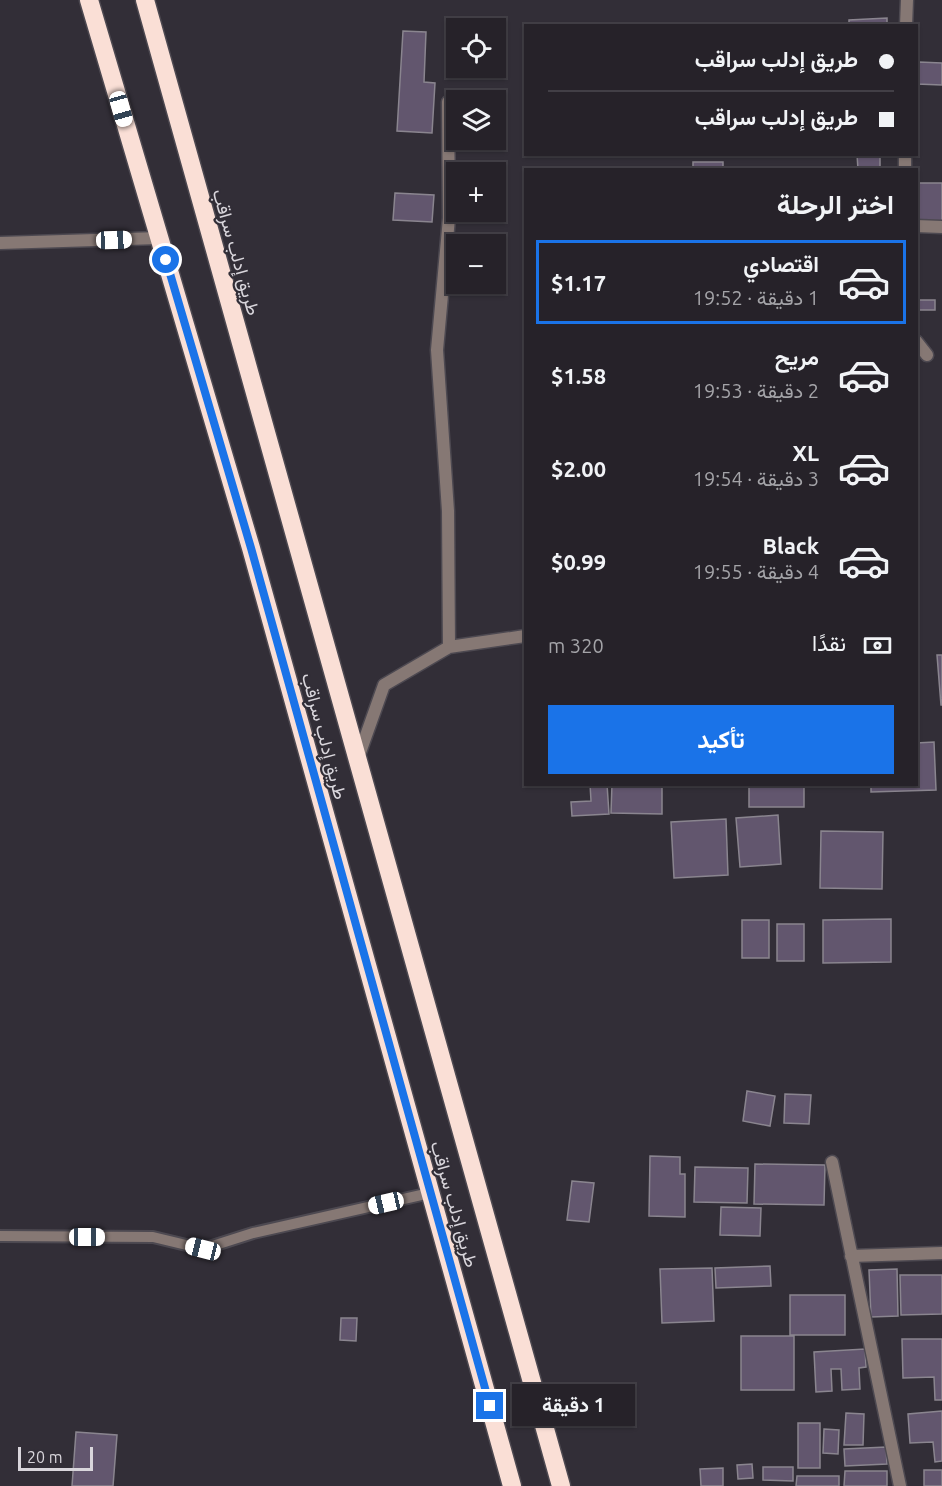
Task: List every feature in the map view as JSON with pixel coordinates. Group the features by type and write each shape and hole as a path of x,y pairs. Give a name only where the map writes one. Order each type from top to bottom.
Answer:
{"highway":[{"name":"طريق إدلب سراقب","path":"89,0 251,548 512,1486"},
{"name":"طريق إدلب سراقب","path":"144,0 561,1486"}],"street":[{"path":"906,24 907,0"},
{"path":"448,150 449,218 437,350 448,511 449,647"},
{"path":"918,226 942,228"},
{"path":"0,243 159,238"},
{"path":"918,344 927,355"},
{"path":"358,758 384,685 449,647 524,636"},
{"path":"832,1162 900,1486"},
{"path":"851,1256 942,1253"}],"lane":[{"path":"0,1236 153,1237 203,1249 253,1233 430,1193"}],"building":[{"path":"887,18 887,24 849,24 849,20"},
{"path":"403,31 426,32 424,82 435,83 432,133 397,131"},
{"path":"919,62 942,63 942,85 918,84"},
{"path":"857,156 880,156 880,168 858,168"},
{"path":"693,162 723,162 723,168 693,168"},
{"path":"918,183 942,183 942,221 918,220"},
{"path":"395,193 434,195 432,222 393,220"},
{"path":"918,300 935,300 935,310 918,310"},
{"path":"937,655 942,655 942,705 941,705"},
{"path":"934,742 936,790 871,792 871,786 918,786 918,743"},
{"path":"590,786 607,786 609,814 572,816 571,802 591,801"},
{"path":"612,786 662,786 662,814 611,813"},
{"path":"749,786 804,786 804,807 749,807"},
{"path":"778,815 781,864 740,867 736,818"},
{"path":"726,819 728,875 674,878 671,822"},
{"path":"821,831 883,832 882,889 820,888"},
{"path":"891,919 891,962 823,963 823,920"},
{"path":"742,920 769,920 769,958 742,958"},
{"path":"777,924 804,924 804,961 777,961"},
{"path":"747,1091 775,1096 770,1126 743,1121"},
{"path":"785,1094 811,1095 809,1124 784,1123"},
{"path":"650,1156 680,1157 680,1174 685,1174 685,1217 649,1216"},
{"path":"755,1164 825,1165 824,1205 754,1204"},
{"path":"695,1167 748,1168 747,1203 694,1202"},
{"path":"572,1181 594,1183 589,1222 567,1220"},
{"path":"721,1207 761,1208 760,1236 720,1235"},
{"path":"770,1266 771,1286 716,1288 715,1268"},
{"path":"712,1268 714,1321 662,1323 660,1269"},
{"path":"897,1269 898,1316 871,1317 869,1270"},
{"path":"900,1275 942,1275 942,1314 901,1315"},
{"path":"790,1295 845,1295 845,1335 790,1335"},
{"path":"341,1318 357,1318 356,1341 340,1340"},
{"path":"741,1336 794,1336 794,1390 741,1390"},
{"path":"902,1339 942,1339 942,1400 935,1400 934,1377 903,1378"},
{"path":"865,1349 866,1367 859,1368 860,1389 842,1390 841,1369 831,1369 832,1391 816,1392 814,1352"},
{"path":"942,1411 942,1461 935,1462 933,1442 910,1443 908,1414"},
{"path":"846,1413 864,1414 863,1445 844,1445"},
{"path":"798,1423 820,1423 820,1468 798,1468"},
{"path":"824,1429 839,1430 838,1454 823,1453"},
{"path":"76,1432 117,1435 113,1486 72,1486"},
{"path":"886,1447 887,1464 845,1466 844,1449"},
{"path":"752,1464 753,1478 738,1479 737,1465"},
{"path":"763,1467 793,1467 793,1481 763,1480"},
{"path":"723,1468 723,1486 701,1486 700,1469"},
{"path":"924,1470 942,1470 942,1486 924,1486"},
{"path":"845,1471 887,1471 887,1486 844,1486"},
{"path":"797,1476 839,1476 839,1486 796,1486"}],"route":[{"path":"166,260 251,548 490,1406"}]}
